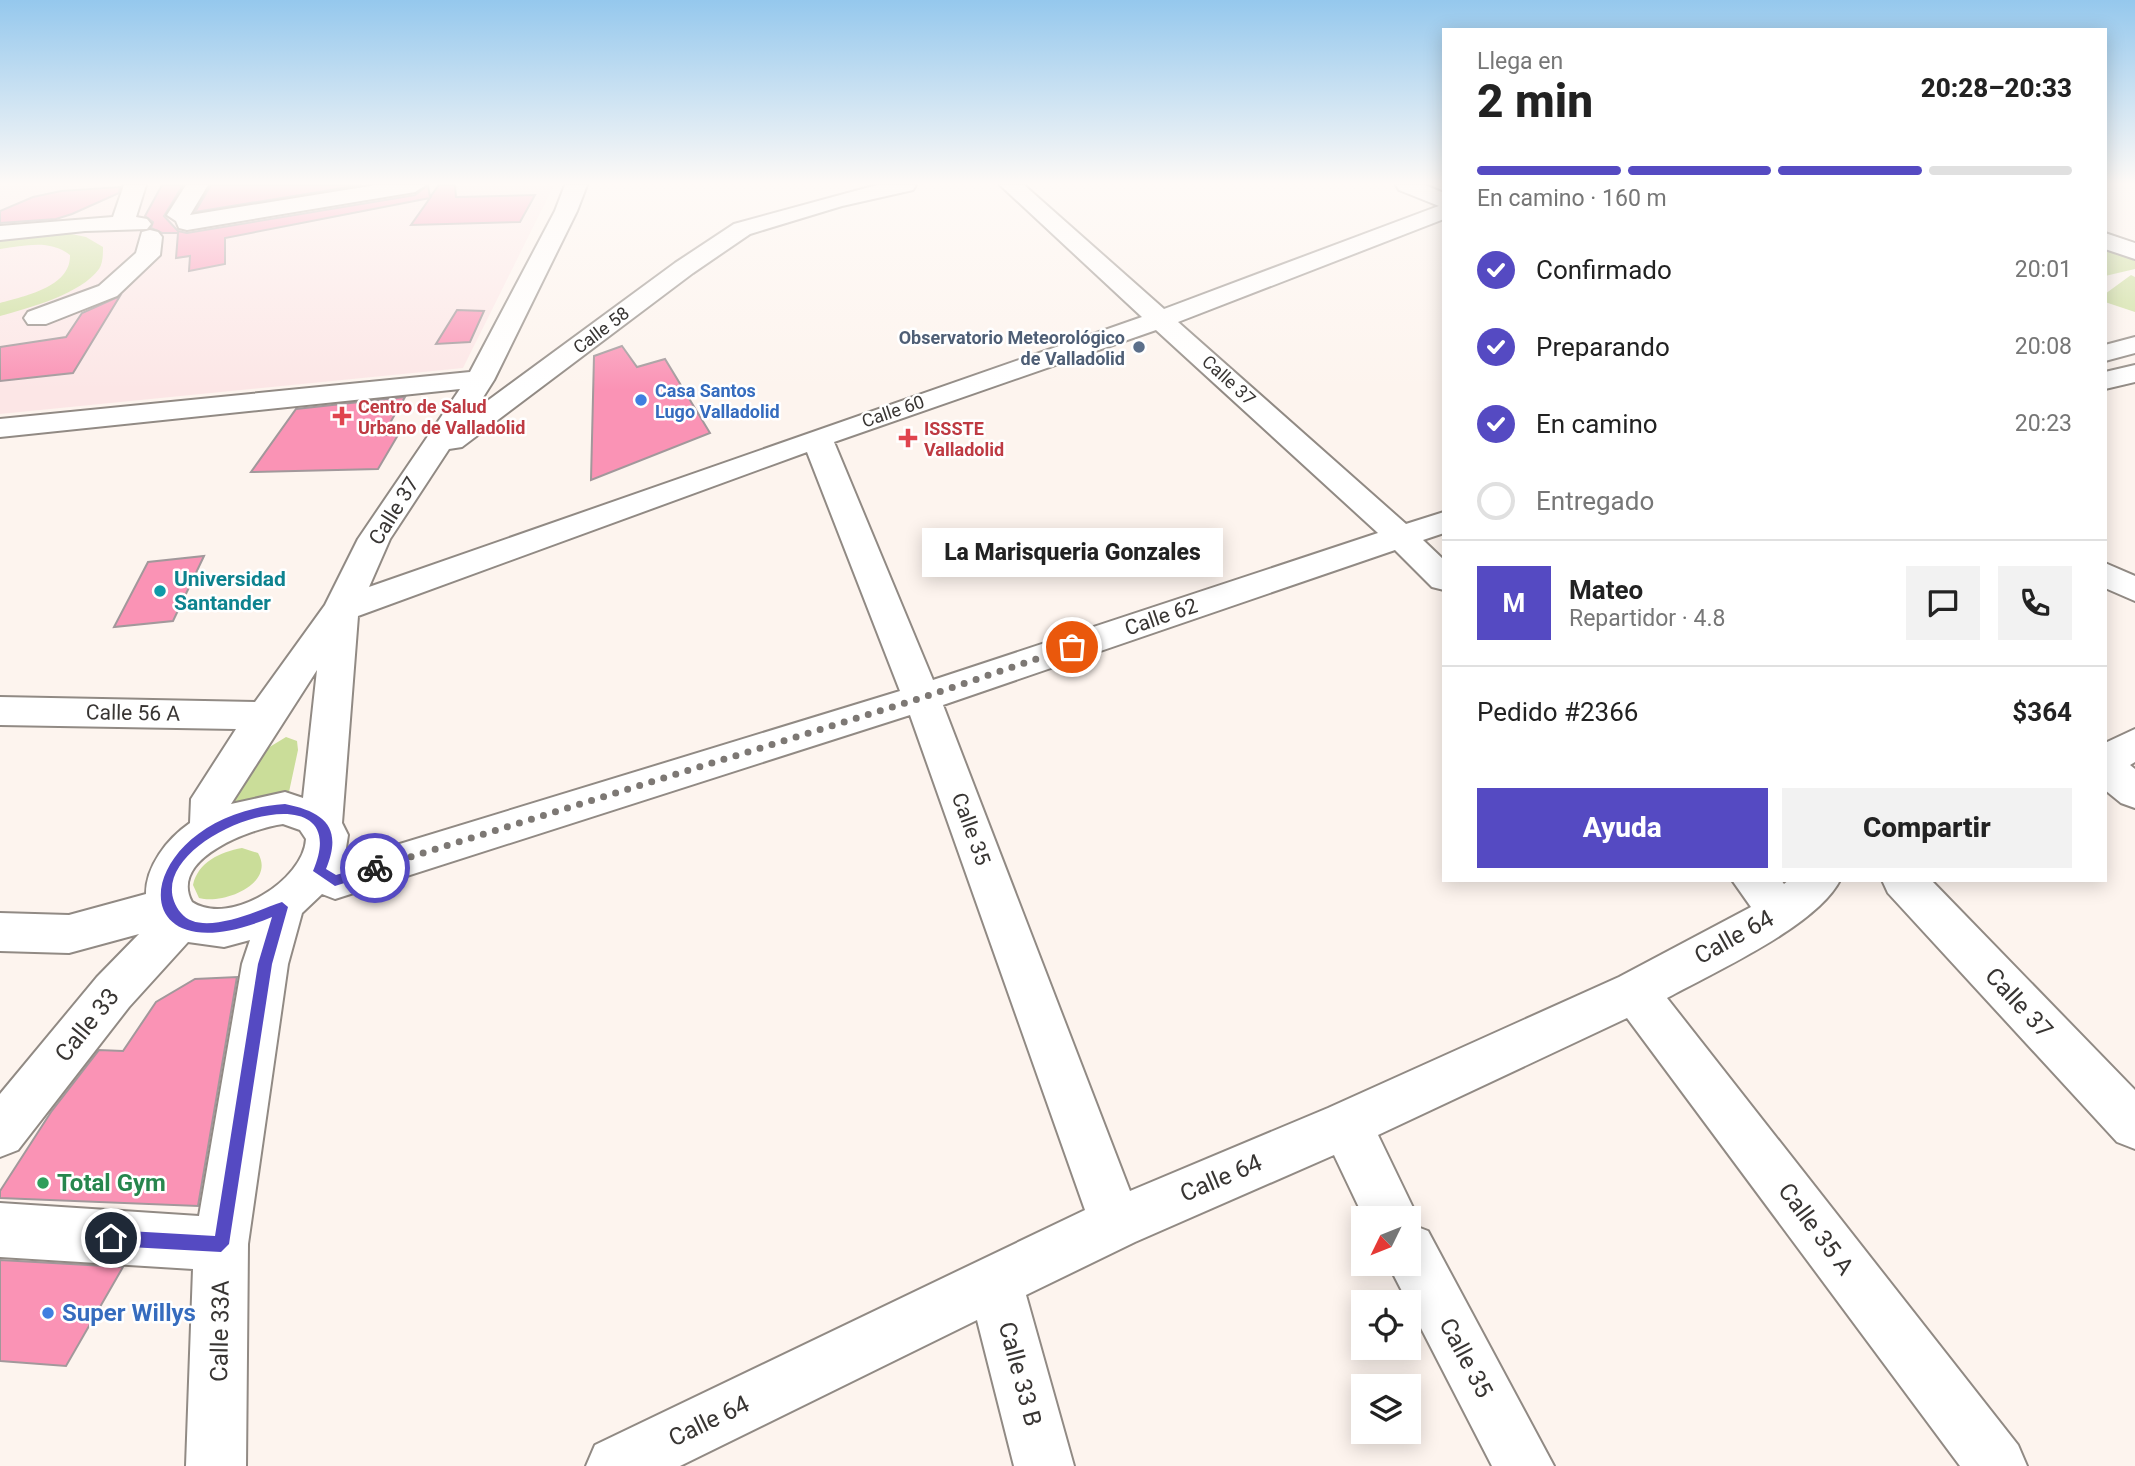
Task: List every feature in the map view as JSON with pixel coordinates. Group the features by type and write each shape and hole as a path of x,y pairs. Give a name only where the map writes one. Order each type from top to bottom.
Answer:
{"street":[{"path":"37,318 108,291 147,253"},
{"name":"Calle 37","path":"210,831 211,799 341,609 374,539 480,380 544,253"},
{"name":"Calle 58","path":"427,459 706,253"},
{"name":"Calle 37","path":"1088,253 1442,577"},
{"name":"Calle 60","path":"341,609 817,438 1162,319 1333,253"},
{"path":"2107,352 2135,345"},
{"path":"2107,380 2135,373"},
{"path":"0,428 437,382 480,380"},
{"name":"Calle 35","path":"817,438 921,698 1116,1223"},
{"name":"Calle 62","path":"319,871 335,881 921,698 1442,523"},
{"path":"2107,575 2135,590"},
{"path":"0,932 69,934 174,914 199,928 225,928 254,921 282,907 305,889 319,871 327,853 327,836 321,823 341,609"},
{"name":"Calle 56 A","path":"0,711 267,716"},
{"path":"2107,760 2135,744"},
{"path":"2107,769 2135,792"},
{"path":"174,914 166,888 173,868 188,848 210,831 235,818 261,810 285,808 306,813 321,823"},
{"name":"Calle 37","path":"1905,882 2135,1125"},
{"name":"Calle 64","path":"616,1466 1116,1223 1346,1125 1635,992 1785,890"},
{"name":"Calle 33A","path":"216,1466 221,1244 265,964 282,907"},
{"name":"Calle 33","path":"0,1133 174,914"},
{"name":"Calle 35 A","path":"1635,992 1997,1466"},
{"path":"1346,1125 1386,1206"},
{"path":"0,1230 221,1244"},
{"name":"Calle 35","path":"1421,1273 1524,1466"},
{"name":"Calle 33 B","path":"995,1282 1044,1466"}],"shaded area":[{"path":"0,253 520,253 463,368 0,414"}],"green space":[{"path":"67,253 103,253 99,269 80,286 39,304 0,316 0,303 33,293 55,282 68,266 70,255"},
{"path":"2107,253 2117,253 2135,261 2135,269 2107,276"},
{"path":"2131,275 2135,277 2135,312 2107,303 2107,293"},
{"path":"286,737 297,741 298,750 286,806 228,809 263,751"},
{"path":"242,848 258,853 262,864 254,883 233,895 199,898 193,885 205,864 218,855"}],"building":[{"path":"176,253 225,253 225,264 189,271 190,256 176,258"},
{"path":"120,296 73,373 0,381 0,347 66,337 82,313"},
{"path":"457,310 484,311 470,342 436,344"},
{"name":"Casa Santos Lugo Valladolid","path":"622,346 637,367 665,359 710,433 591,480 594,356"},
{"name":"Centro de Salud Urbano de Valladolid","path":"405,397 383,435 398,435 378,469 251,472 296,409"},
{"name":"Universidad Santander","path":"204,556 173,621 114,627 148,562"},
{"path":"237,977 198,1206 0,1198 0,1191 51,1112 99,1050 123,1051 156,1002 195,979"},
{"name":"Super Willys","path":"0,1260 123,1267 66,1366 0,1361"}],"way so far":[{"path":"375,868 921,698 1072,647"}],"place":[{"name":"Observatorio Meteorológico de Valladolid","path":"1139,347"},
{"name":"Casa Santos Lugo Valladolid","path":"641,400"},
{"name":"Centro de Salud Urbano de Valladolid","path":"342,416"},
{"name":"ISSSTE Valladolid","path":"908,438"},
{"name":"Universidad Santander","path":"160,591"},
{"name":"La Marisqueria Gonzales","path":"1072,647"},
{"name":"Total Gym","path":"43,1183"},
{"name":"Super Willys","path":"48,1313"}],"route":[{"path":"111,1238 221,1244 265,964 282,907 254,921 225,928 199,928 179,921 168,906 166,888 173,868 188,848 210,831 235,818 261,810 285,808 306,813 321,823 327,836 327,853 319,871 335,881 375,868"}]}
